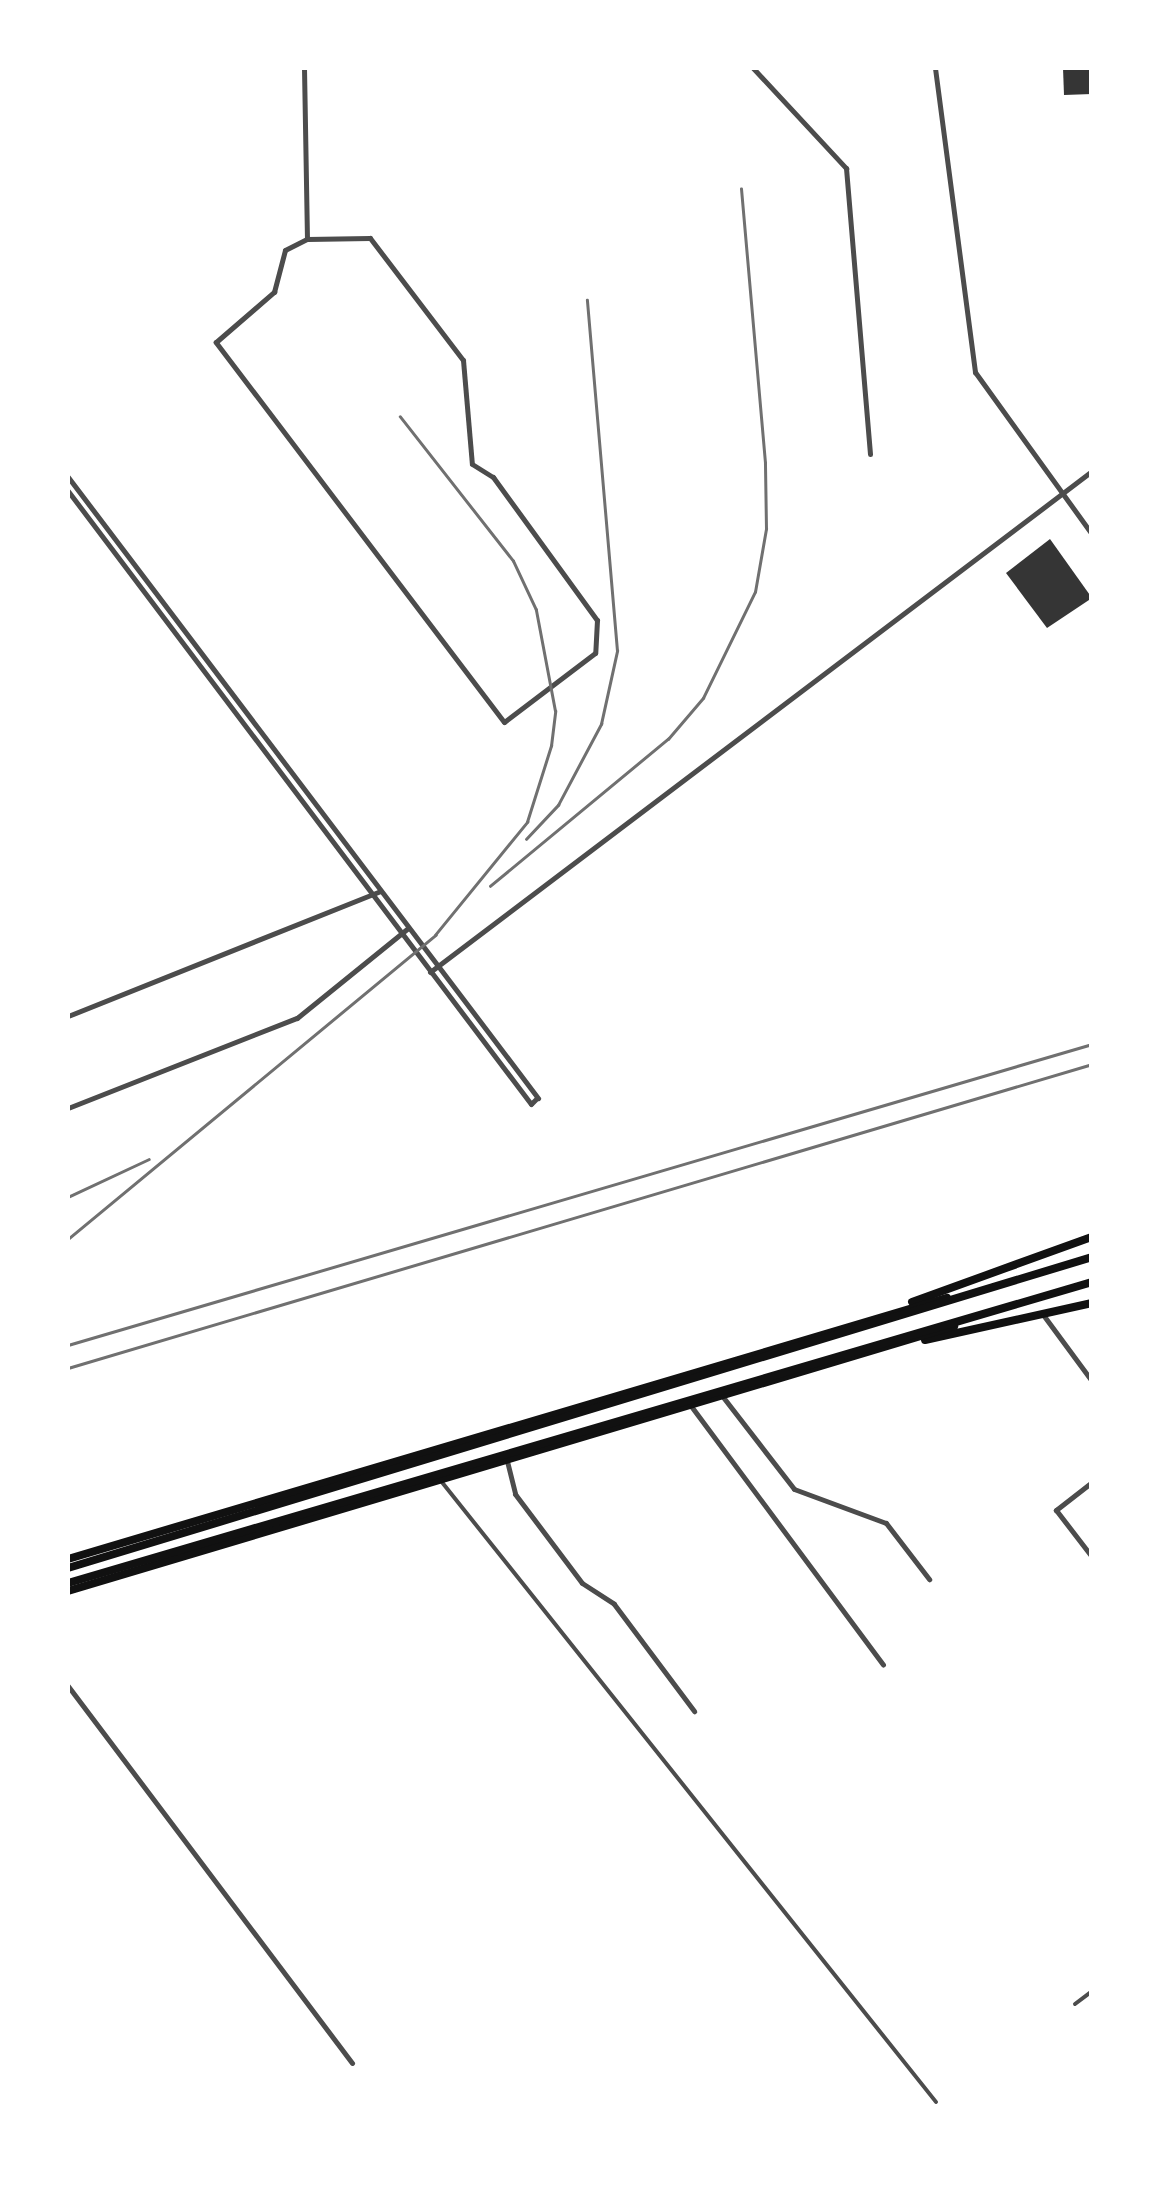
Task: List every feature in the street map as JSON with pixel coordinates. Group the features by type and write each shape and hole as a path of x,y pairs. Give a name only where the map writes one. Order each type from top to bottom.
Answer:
{"main road":[{"path":"68,1558 886,1312 1092,1237"},
{"path":"68,1568 863,1332 1092,1258"},
{"path":"886,1312 1025,1280"},
{"path":"68,1587 867,1344 1092,1282"},
{"path":"68,1587 891,1347 1032,1298"},
{"path":"891,1347 1092,1303"}],"street":[{"path":"304,68 307,239"},
{"path":"753,68 846,168 870,454"},
{"path":"936,68 975,372 1092,534"},
{"path":"370,238 464,360 472,464 493,477 597,620 596,653 504,722 216,342 274,292 285,250 307,239 370,238"},
{"path":"430,972 1092,471"},
{"path":"68,477 538,1098 530,1104 68,490"},
{"path":"68,1016 380,891"},
{"path":"68,1108 297,1018 408,928"},
{"path":"1044,1316 1092,1381"},
{"path":"723,1396 794,1489 886,1523 929,1579"},
{"path":"691,1406 883,1665"},
{"path":"507,1462 515,1494 582,1583 614,1604 694,1711"},
{"path":"441,1481 936,2102"},
{"path":"1092,1482 1056,1510 1092,1557"},
{"path":"68,1686 352,2063"},
{"path":"1074,2004 1092,1991"}],"building":[{"path":"1063,68 1092,68 1092,94 1064,95"},
{"path":"1050,539 1092,598 1047,628 1006,573"}],"railway":[{"path":"490,886 668,739 703,698 755,592 766,529 765,463 741,189"},
{"path":"526,839 558,805 601,724 617,651 587,300"},
{"path":"68,1239 435,935 527,822 551,746 555,711 536,610 513,561 400,417"},
{"path":"68,1345 1092,1044"},
{"path":"68,1368 1092,1064"},
{"path":"68,1197 149,1159"}]}
